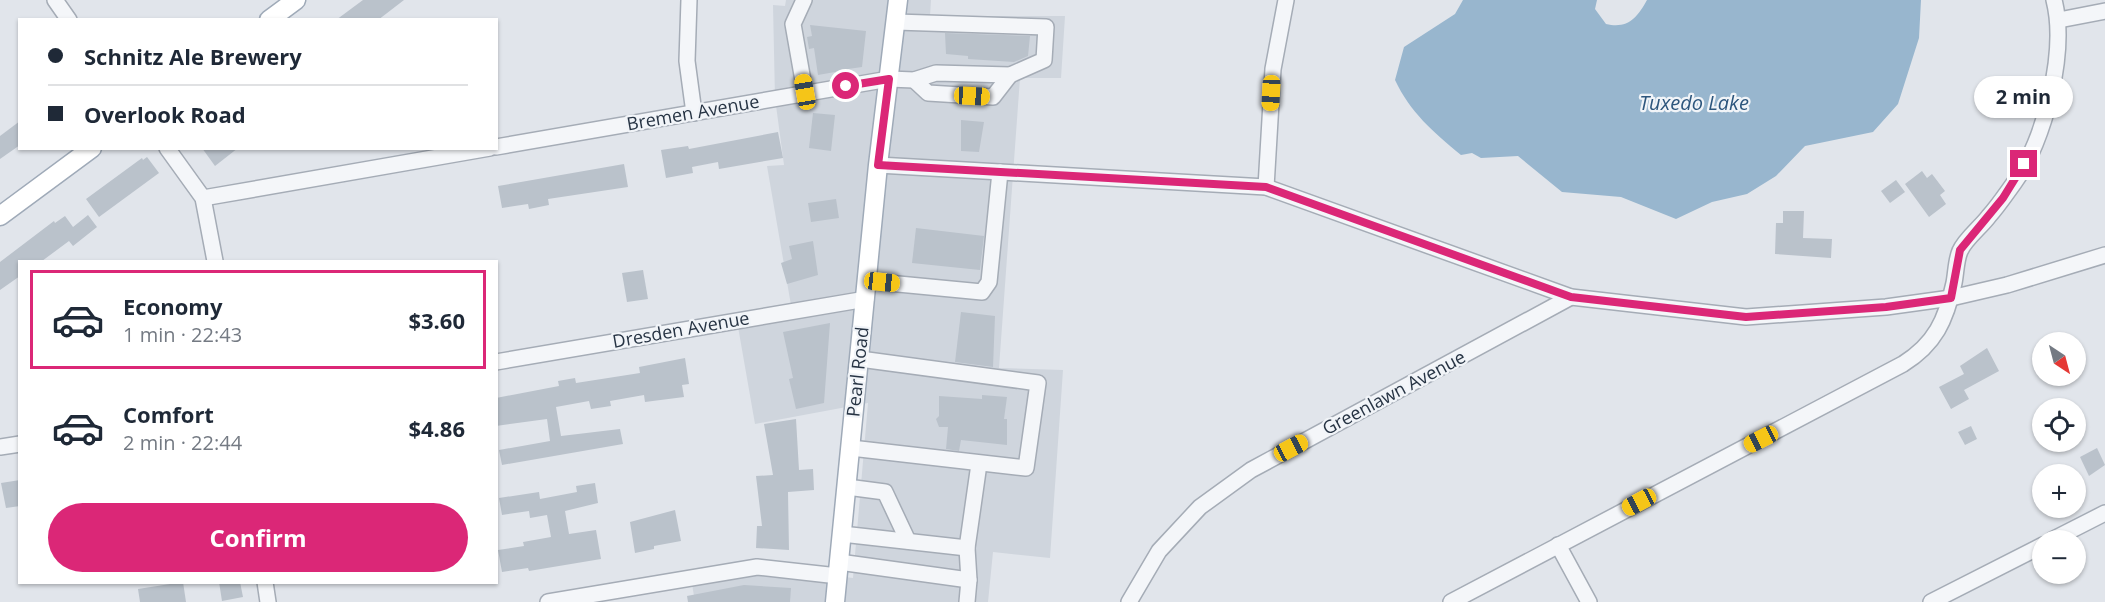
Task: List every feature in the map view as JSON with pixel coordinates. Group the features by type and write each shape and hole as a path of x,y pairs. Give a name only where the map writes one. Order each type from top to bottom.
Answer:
{"main road":[{"path":"272,18 296,0"},
{"name":"Pearl Road","path":"835,602 878,165 898,0"},
{"path":"0,216 89,150"}],"street":[{"path":"55,0 68,18"},
{"path":"689,0 687,61 694,113"},
{"path":"804,0 793,24 805,92"},
{"path":"1266,187 1273,69 1286,0"},
{"path":"1451,602 1911,359 1935,337 1951,298 1960,250 2016,180 2032,149 2042,122 2055,64 2059,21 2054,0"},
{"path":"2059,21 2105,11"},
{"path":"896,22 1046,27 1044,60 1010,75 936,73 914,80 928,93 993,97 1010,75"},
{"name":"Bremen Avenue","path":"498,147 805,92 889,79 914,80"},
{"path":"168,150 203,198 215,260"},
{"path":"203,198 479,150"},
{"path":"878,165 1266,187 1571,297 1746,317 1886,307 1951,298 2007,285 2105,255"},
{"name":"Dresden Avenue","path":"498,362 867,290 982,292 989,282 1000,172"},
{"name":"Greenlawn Avenue","path":"1129,602 1159,551 1200,507 1251,470 1571,297"},
{"path":"851,448 1026,468 1038,383 860,359"},
{"path":"0,447 18,444"},
{"path":"967,602 969,580 967,548 980,464"},
{"path":"847,487 885,492 908,541"},
{"path":"2072,530 2105,513"},
{"path":"842,534 967,548"},
{"path":"1558,545 1589,602"},
{"path":"1931,602 2032,551"},
{"path":"548,602 757,567 839,569 969,580"},
{"path":"265,584 268,602"}],"shaded area":[{"path":"786,0 931,0 930,16 1065,16 1061,78 1020,78 999,368 1063,370 1050,558 993,552 988,602 695,602 691,578 769,568 853,578 868,403 755,424 737,321 792,311 767,166 784,165 775,98 773,5 785,6"}],"water":[{"name":"Tuxedo Lake","path":"1463,0 1597,0 1595,9 1606,24 1620,25 1631,21 1647,0 1921,0 1919,38 1898,104 1873,132 1805,146 1776,176 1747,194 1712,202 1676,219 1621,197 1562,192 1518,156 1481,158 1472,153 1461,155 1423,121 1395,80 1404,47 1455,14"}],"building":[{"path":"363,0 404,0 381,18 339,18"},
{"path":"810,25 866,31 862,67 848,69 849,74 836,77 835,72 818,75 814,48 809,49 807,37 812,36"},
{"path":"945,33 1030,36 1028,56 1014,62 968,59 968,56 946,54"},
{"path":"813,113 835,115 831,151 809,148"},
{"path":"961,120 984,122 979,152 961,151"},
{"path":"18,122 18,146 0,159 0,136"},
{"path":"778,132 783,158 719,169 718,162 692,167 693,173 666,178 661,150 688,146 689,149"},
{"path":"203,150 235,150 215,166"},
{"path":"147,157 159,173 99,217 86,199 142,158 143,160"},
{"path":"624,164 628,187 548,199 549,205 529,209 528,204 502,208 498,186"},
{"path":"1922,171 1927,178 1932,174 1945,191 1940,195 1946,204 1929,217 1905,184"},
{"path":"1896,180 1905,192 1890,203 1881,191"},
{"path":"836,199 839,218 811,222 808,203"},
{"path":"1783,211 1804,211 1803,238 1832,239 1831,258 1775,254 1776,223 1783,223"},
{"path":"88,215 97,227 73,246 69,241 43,260 18,260 18,277 0,290 0,262 54,221 55,223 65,216 73,227"},
{"path":"916,228 984,236 980,270 912,263"},
{"path":"813,241 818,275 787,284 781,263 792,259 789,246"},
{"path":"643,270 648,299 627,302 622,273"},
{"path":"961,312 995,316 993,367 955,362"},
{"path":"830,323 824,403 796,409 789,379 793,378 783,332"},
{"path":"1987,348 1999,371 1964,390 1969,399 1951,409 1939,387 1964,374 1960,366"},
{"path":"685,358 689,384 682,385 684,397 645,402 644,395 610,401 611,406 591,409 589,401 556,407 561,436 620,429 623,444 502,465 499,450 550,441 547,419 498,426 498,398 559,386 558,381 575,378 576,383 640,373 639,367"},
{"path":"982,395 1007,397 1004,419 1007,419 1007,445 961,440 959,451 946,449 948,427 939,427 936,419 939,416 939,396 982,399"},
{"path":"796,419 799,470 813,469 814,490 788,492 789,550 756,548 757,526 762,526 756,476 773,475 764,424"},
{"path":"1971,426 1977,439 1965,445 1958,432"},
{"path":"2097,448 2105,465 2089,476 2086,464 2083,464 2080,457"},
{"path":"18,480 18,506 6,508 1,483"},
{"path":"595,483 598,503 565,511 569,534 596,530 601,559 529,571 528,568 502,572 498,550 524,546 523,542 551,537 547,515 530,518 529,511 502,515 499,498 539,492 540,499 577,492 576,486"},
{"path":"675,510 681,541 654,546 654,549 635,553 630,522"},
{"path":"183,584 186,602 140,602 138,589"},
{"path":"219,584 240,584 243,597 222,601"},
{"path":"744,585 791,588 790,602 688,602 687,596"}],"route":[{"path":"846,86 889,79 878,165 1266,187 1571,297 1746,317 1886,307 1951,298 1960,250 1989,217 2016,180 2024,164"}]}
